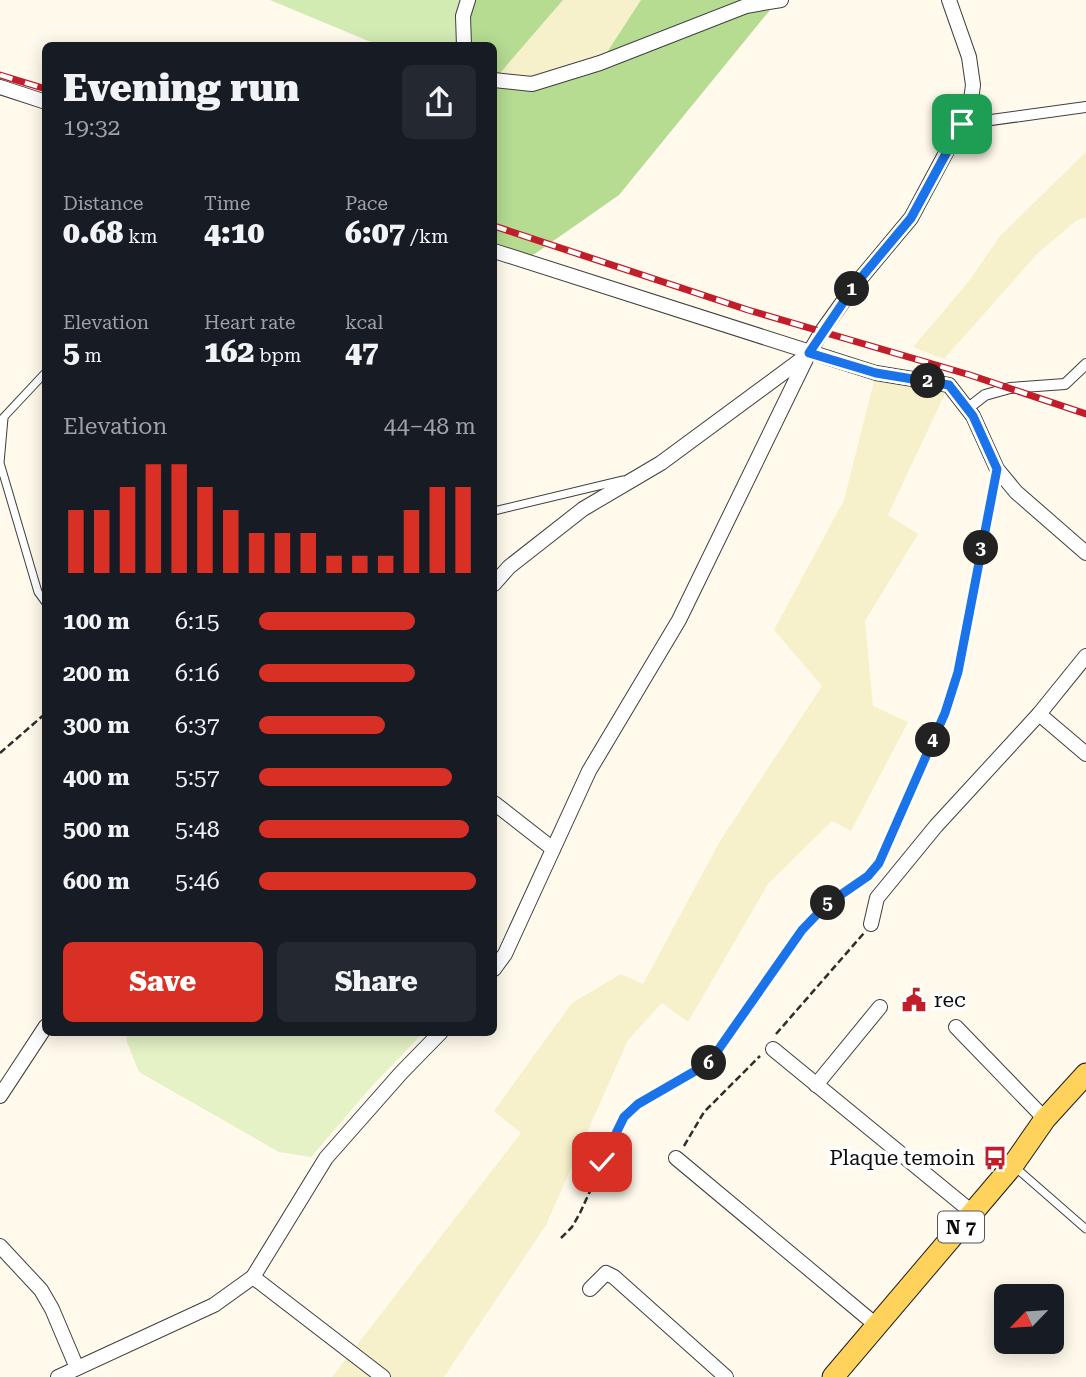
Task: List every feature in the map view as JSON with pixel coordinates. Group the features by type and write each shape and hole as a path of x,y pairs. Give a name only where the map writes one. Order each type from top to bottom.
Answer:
{"main road":[{"name":"N 7","path":"832,1377 973,1213 1013,1165 1045,1119 1086,1074"}],"street":[{"path":"464,42 463,16 468,0"},
{"path":"497,80 532,84 600,63 746,6 781,0"},
{"path":"497,965 505,954 589,771 680,620 809,353 855,285 911,218 970,108 973,85 969,57 949,0"},
{"path":"0,86 42,101"},
{"path":"962,124 1086,107"},
{"path":"497,252 876,373 949,385 967,409 997,469 1016,492 1086,552"},
{"path":"497,580 509,566 583,509 661,463 809,353"},
{"path":"967,409 985,395 1010,388 1065,384 1086,364"},
{"path":"871,925 877,898 936,826 1039,714 1086,656"},
{"path":"1039,714 1086,754"},
{"path":"497,805 553,849"},
{"path":"816,1085 880,1007"},
{"path":"956,1027 1045,1119"},
{"path":"0,1096 42,1032"},
{"path":"58,1377 214,1305 253,1277 326,1158 436,1036"},
{"path":"773,1049 973,1213"},
{"path":"676,1158 876,1325"},
{"path":"0,1247 41,1290 77,1368"},
{"path":"590,1289 606,1273 614,1277 726,1377"},
{"path":"253,1277 383,1377"}],"lane":[{"path":"42,376 2,419 0,463 38,592 42,598"},
{"path":"497,510 634,477"},
{"path":"1013,1165 1086,1229"}],"path":[{"path":"561,1238 572,1227 580,1213 624,1117 638,1104 709,1063 802,930 826,905 868,876 879,863 945,713 958,672 997,469"},
{"path":"0,753 42,716"},
{"path":"776,1034 871,925"},
{"path":"676,1158 704,1112 755,1058 773,1049"}],"shaded area":[{"path":"563,0 641,0 600,63 532,84 497,80 497,77"},
{"path":"1086,152 1086,217 1077,220 1038,253 944,359 913,347 969,281 1000,236"},
{"path":"876,373 949,385 888,515 918,534 865,621 873,706 908,722 851,831 832,821 768,884 688,1022 662,1003 628,1040 546,1225 444,1377 332,1377 521,1133 494,1111 572,1003 621,974 643,984 720,841 822,686 774,630 844,500"}],"green space":[{"path":"270,0 468,0 463,42 371,42"},
{"path":"468,0 563,0 497,77 497,42 463,42"},
{"path":"641,0 775,0 770,10 619,195 526,260 497,252 497,80 532,84 600,63"},
{"path":"126,1036 420,1036 371,1087 311,1157 279,1152 139,1072"}],"railway":[{"path":"0,75 42,88"},
{"path":"497,227 748,310 970,375 1086,414"}],"place":[{"name":"rec","path":"914,1000"},
{"name":"Plaque temoin","path":"995,1158"}],"route":[{"path":"602,1162 624,1117 638,1104 709,1063 802,930 826,905 868,876 879,863 945,713 958,672 997,469 973,416 949,385 876,373 809,353 855,285 911,218 962,124"}]}
